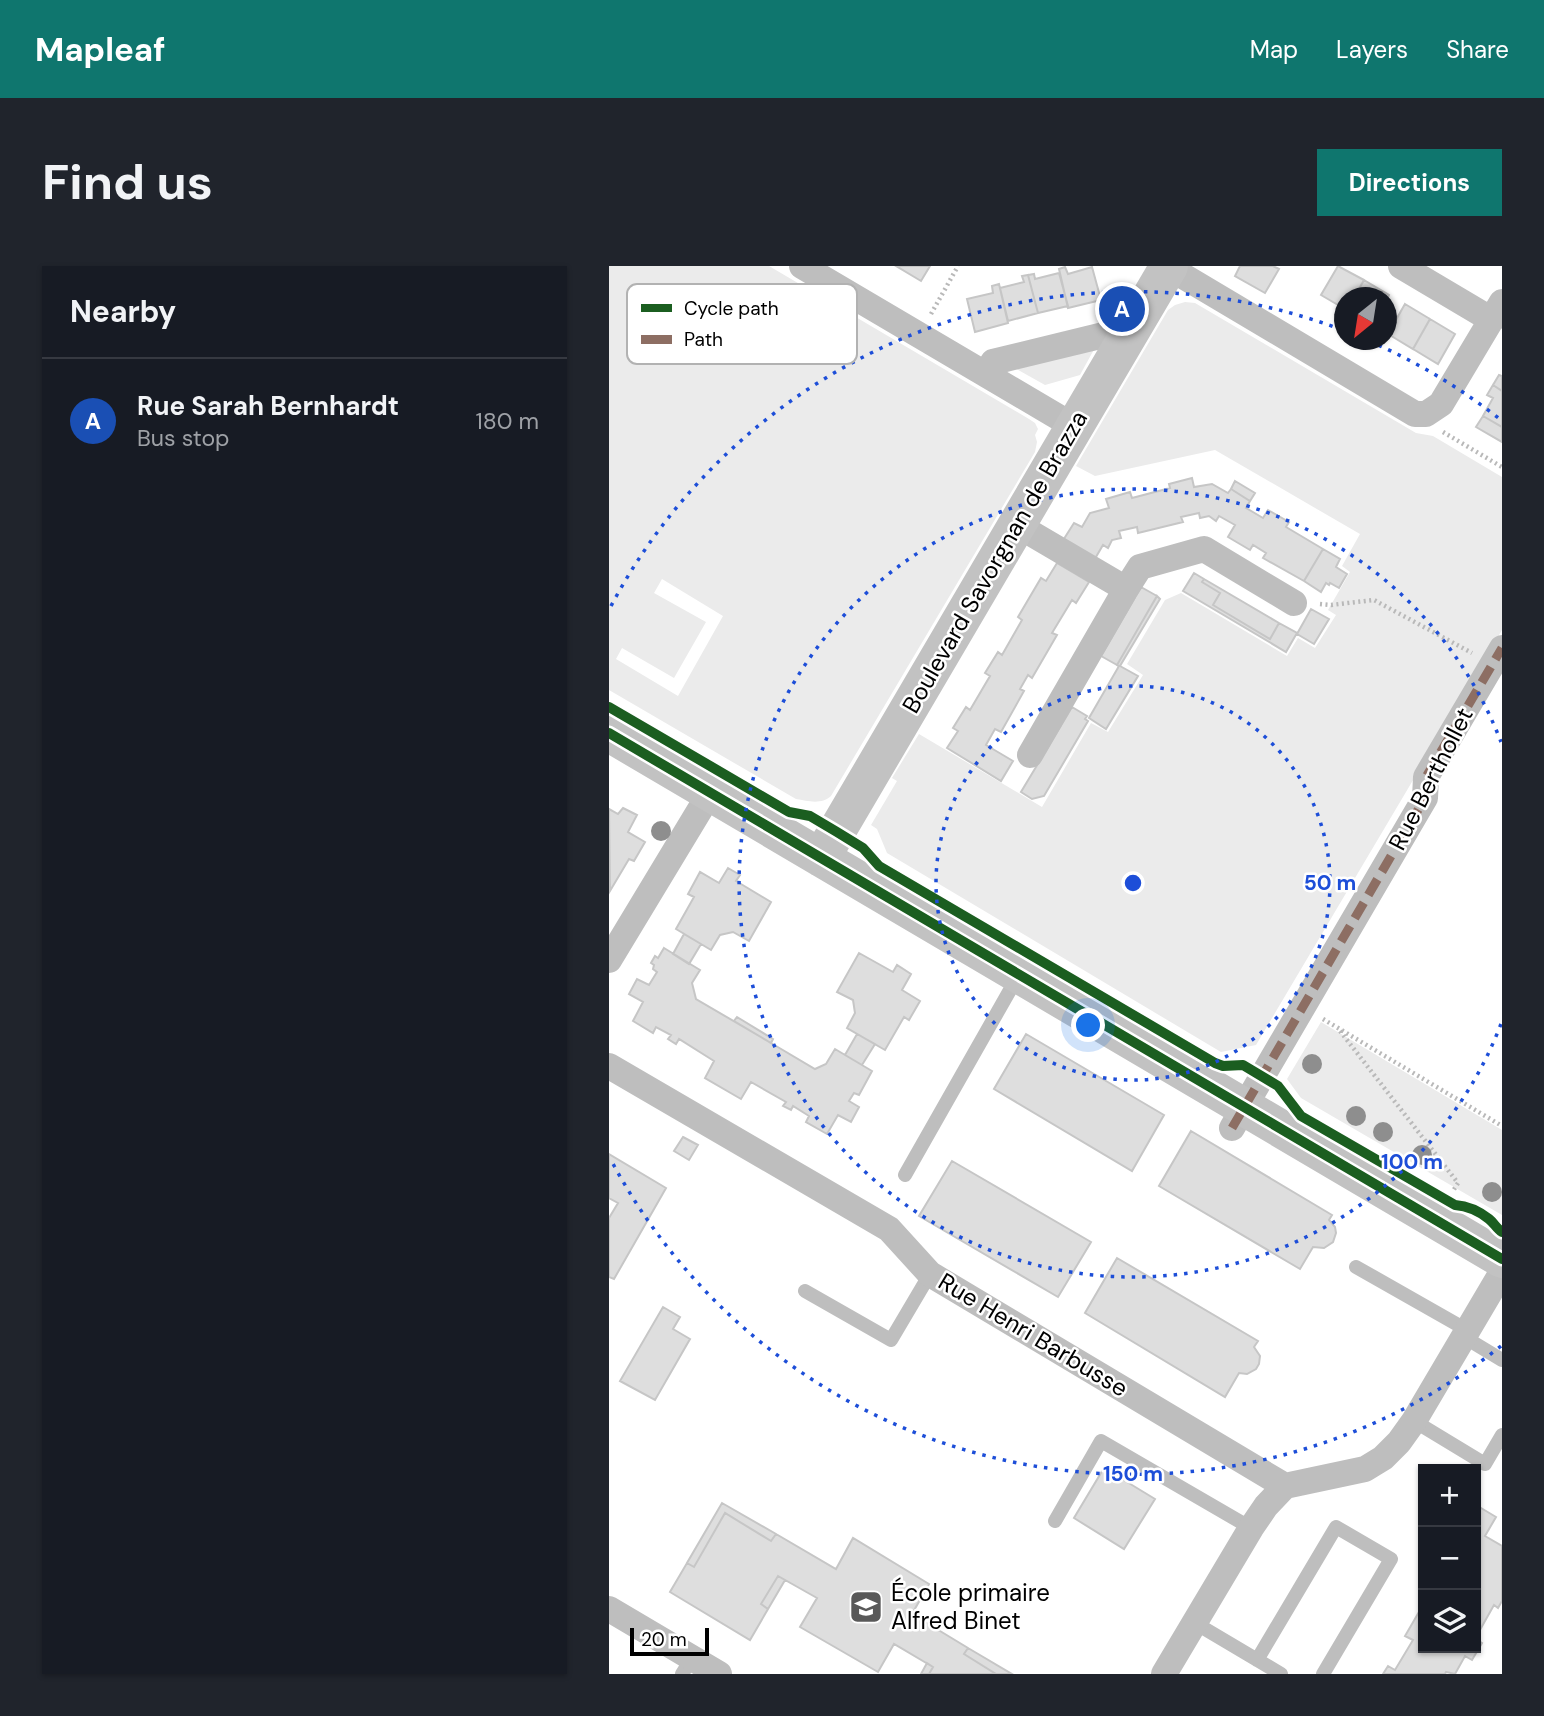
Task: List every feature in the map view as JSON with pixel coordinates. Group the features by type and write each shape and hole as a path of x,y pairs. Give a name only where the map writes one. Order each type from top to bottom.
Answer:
{"street":[{"path":"802,266 833,284"},
{"path":"1168,267 1415,414 1426,414 1441,404 1497,311 1401,266"},
{"name":"Boulevard Savorgnan de Brazza","path":"821,859 1168,267"},
{"path":"857,298 1075,427"},
{"path":"986,374 993,362 1108,334 1124,342"},
{"path":"1017,525 1126,589"},
{"path":"1030,755 1140,567 1204,549 1294,603"},
{"name":"Rue Berthollet","path":"1238,1118 1425,798 1426,777 1497,656"},
{"path":"609,733 1019,975 1238,1118 1502,1259"},
{"path":"609,960 710,793"},
{"name":"Rue Henri Barbusse","path":"609,1066 889,1230 930,1274 1285,1486"},
{"path":"1164,1674 1251,1528 1266,1506 1285,1486 1365,1469 1383,1458 1399,1442 1502,1272"},
{"path":"609,1609 687,1666 719,1674"}],"lane":[{"path":"905,1175 1019,975"},
{"path":"1356,1267 1466,1334 1502,1360"},
{"path":"806,1291 891,1340 930,1274"},
{"path":"1414,1421 1486,1464 1502,1435"},
{"path":"1055,1521 1101,1441 1251,1528"},
{"path":"1257,1660 1336,1527 1391,1559 1323,1674"},
{"path":"1195,1623 1281,1674"}],"path":[{"path":"926,322 958,266"},
{"path":"1440,426 1444,433 1502,467"},
{"path":"1294,603 1331,604 1374,600 1497,656"},
{"path":"1303,1007 1502,1126"},
{"path":"1337,1027 1458,1183 1453,1191"}],"shaded area":[{"path":"609,266 769,266 799,284 627,284 627,364 857,364 857,318 1035,423 1038,429 1035,435 1035,452 831,796 814,802 796,799 609,690","holes":["662,579 723,616 678,696 616,659 622,648 674,678 706,622 654,593"]},
{"path":"1185,302 1195,303 1416,433 1433,436 1502,477 1502,630 1256,1045 1221,1052 887,853 877,829 871,825 897,781 892,778 919,734 1042,807 1091,723 1108,732 1143,675 1127,664 1165,600 1181,593 1287,656 1298,638 1315,648 1336,615 1328,610 1350,572 1342,566 1360,534 1215,450 1095,476 1076,466 1168,310"},
{"path":"1097,344 1080,375 1045,385 1011,366"},
{"path":"1321,1022 1502,1130 1502,1215 1301,1098 1287,1079"}],"building":[{"path":"896,266 930,266 921,281"},
{"path":"1240,266 1273,266 1279,269 1265,293 1235,276"},
{"path":"1338,266 1364,280 1360,287 1334,287 1334,303 1321,295"},
{"path":"1065,267 1068,274 1092,267 1101,300 1068,308 1059,269"},
{"path":"1059,273 1068,306 1038,313 1028,275 1034,274 1035,279"},
{"path":"1028,275 1038,313 1008,321 1000,288 1024,282 1022,276"},
{"path":"1364,280 1376,287 1360,287"},
{"path":"999,284 1008,323 975,332 967,299 993,293 992,286"},
{"path":"1405,304 1430,319 1413,349 1397,339 1397,318"},
{"path":"1430,319 1455,334 1438,364 1413,349"},
{"path":"1499,375 1502,376 1502,391 1493,385"},
{"path":"1493,385 1502,391 1502,427 1483,416 1493,398 1487,395"},
{"path":"1483,416 1502,427 1502,442 1476,427"},
{"path":"1192,478 1194,487 1212,484 1228,493 1231,489 1250,501 1246,508 1263,518 1268,510 1289,522 1286,527 1323,549 1304,581 1263,558 1266,553 1253,545 1250,550 1228,537 1235,525 1219,516 1216,521 1209,516 1200,518 1199,513 1181,517 1183,522 1138,533 1137,527 1119,531 1121,538 1112,540 1108,548 1103,545 1093,562 1062,542 1074,523 1082,527 1090,513 1109,508 1106,499 1130,492 1132,498 1170,488 1169,484"},
{"path":"1235,481 1255,493 1250,501 1231,489"},
{"path":"1323,549 1340,559 1336,567 1347,574 1339,588 1326,583 1321,592 1304,581"},
{"path":"1057,563 1089,582 1076,603 1072,600 1052,633 1057,635 1032,678 1028,675 1020,689 1024,691 1001,732 995,729 986,745 1013,761 1001,781 947,748 958,731 953,728 966,707 970,710 990,676 985,673 998,652 1002,655 1022,620 1018,617 1041,578 1046,581"},
{"path":"1194,573 1204,579 1202,582 1220,593 1213,605 1270,639 1279,623 1297,633 1286,652 1183,591"},
{"path":"1204,579 1279,623 1270,639 1213,605 1220,593 1202,582"},
{"path":"1141,587 1157,596 1117,665 1101,656"},
{"path":"1157,596 1160,599 1120,666 1138,676 1106,729 1089,718"},
{"path":"1311,609 1329,619 1314,644 1297,634"},
{"path":"1072,707 1087,716 1085,719 1088,721 1044,796 1032,799 1021,792"},
{"path":"623,808 637,815 628,832 645,842 634,861 629,859 610,891 609,809 618,814"},
{"path":"728,868 740,875 736,881 771,902 749,941 733,932 720,935 711,950 676,929 694,897 688,894 700,872 719,883"},
{"path":"684,934 701,944 689,964 673,954"},
{"path":"664,948 700,970 692,983 696,999 815,1069 826,1064 835,1049 872,1071 859,1095 854,1093 849,1101 859,1107 851,1122 838,1115 827,1134 806,1122 809,1116 793,1106 791,1110 783,1106 786,1102 751,1082 741,1099 705,1078 714,1061 679,1039 676,1044 668,1039 671,1035 656,1027 653,1033 633,1021 643,1002 629,994 637,979 649,985 657,972 651,963"},
{"path":"859,953 893,972 897,965 911,974 902,990 920,1001 909,1020 904,1017 885,1050 847,1028 855,1013 853,1000 837,992"},
{"path":"737,1017 773,1039 771,1043 734,1021"},
{"path":"857,1034 875,1044 862,1065 845,1055"},
{"path":"1026,1034 1164,1115 1132,1171 994,1089"},
{"path":"1191,1131 1332,1215 1329,1220 1336,1233 1333,1242 1324,1248 1313,1247 1300,1269 1159,1186"},
{"path":"683,1137 698,1145 689,1160 674,1151"},
{"path":"609,1154 666,1188 614,1279 609,1277 609,1218 618,1203 609,1198"},
{"path":"952,1161 1091,1242 1058,1297 919,1216"},
{"path":"1117,1258 1258,1341 1254,1347 1260,1356 1256,1369 1247,1374 1239,1373 1225,1397 1085,1313"},
{"path":"663,1307 680,1317 673,1329 690,1339 655,1400 620,1381"},
{"path":"1104,1468 1155,1499 1124,1549 1074,1518"},
{"path":"722,1503 776,1534 771,1541 725,1513 694,1567 687,1563"},
{"path":"1481,1508 1496,1517 1485,1536 1502,1546 1502,1601 1498,1608 1494,1605 1481,1628"},
{"path":"725,1513 771,1541 776,1534 836,1569 853,1538 929,1584 912,1614 968,1648 964,1654 996,1674 929,1674 933,1667 894,1644 878,1672 800,1627 817,1598 778,1576 761,1604 768,1609 750,1640 670,1592 687,1563 694,1567","holes":["863,1594 878,1603 869,1620 853,1610"]},
{"path":"778,1576 785,1580 768,1609 761,1604"},
{"path":"1418,1614 1418,1653 1476,1653 1472,1660 1465,1656 1455,1674 1383,1674 1388,1666 1395,1670 1413,1640 1405,1636"},
{"path":"968,1648 1012,1674 996,1674 964,1654"},
{"path":"927,1663 933,1667 929,1674 921,1674"}],"marked path":[{"path":"1232,1128 1425,798 1426,777 1502,648"}],"cycle path":[{"path":"609,707 789,812 810,816 863,848 879,866 1215,1063 1223,1066 1243,1065 1278,1086 1301,1116 1455,1205 1481,1214 1502,1232"},
{"path":"609,733 1502,1259"}],"place":[{"name":"Rue Sarah Bernhardt","path":"1122,309"},
{"name":"École primaire Alfred Binet","path":"866,1607"}]}
